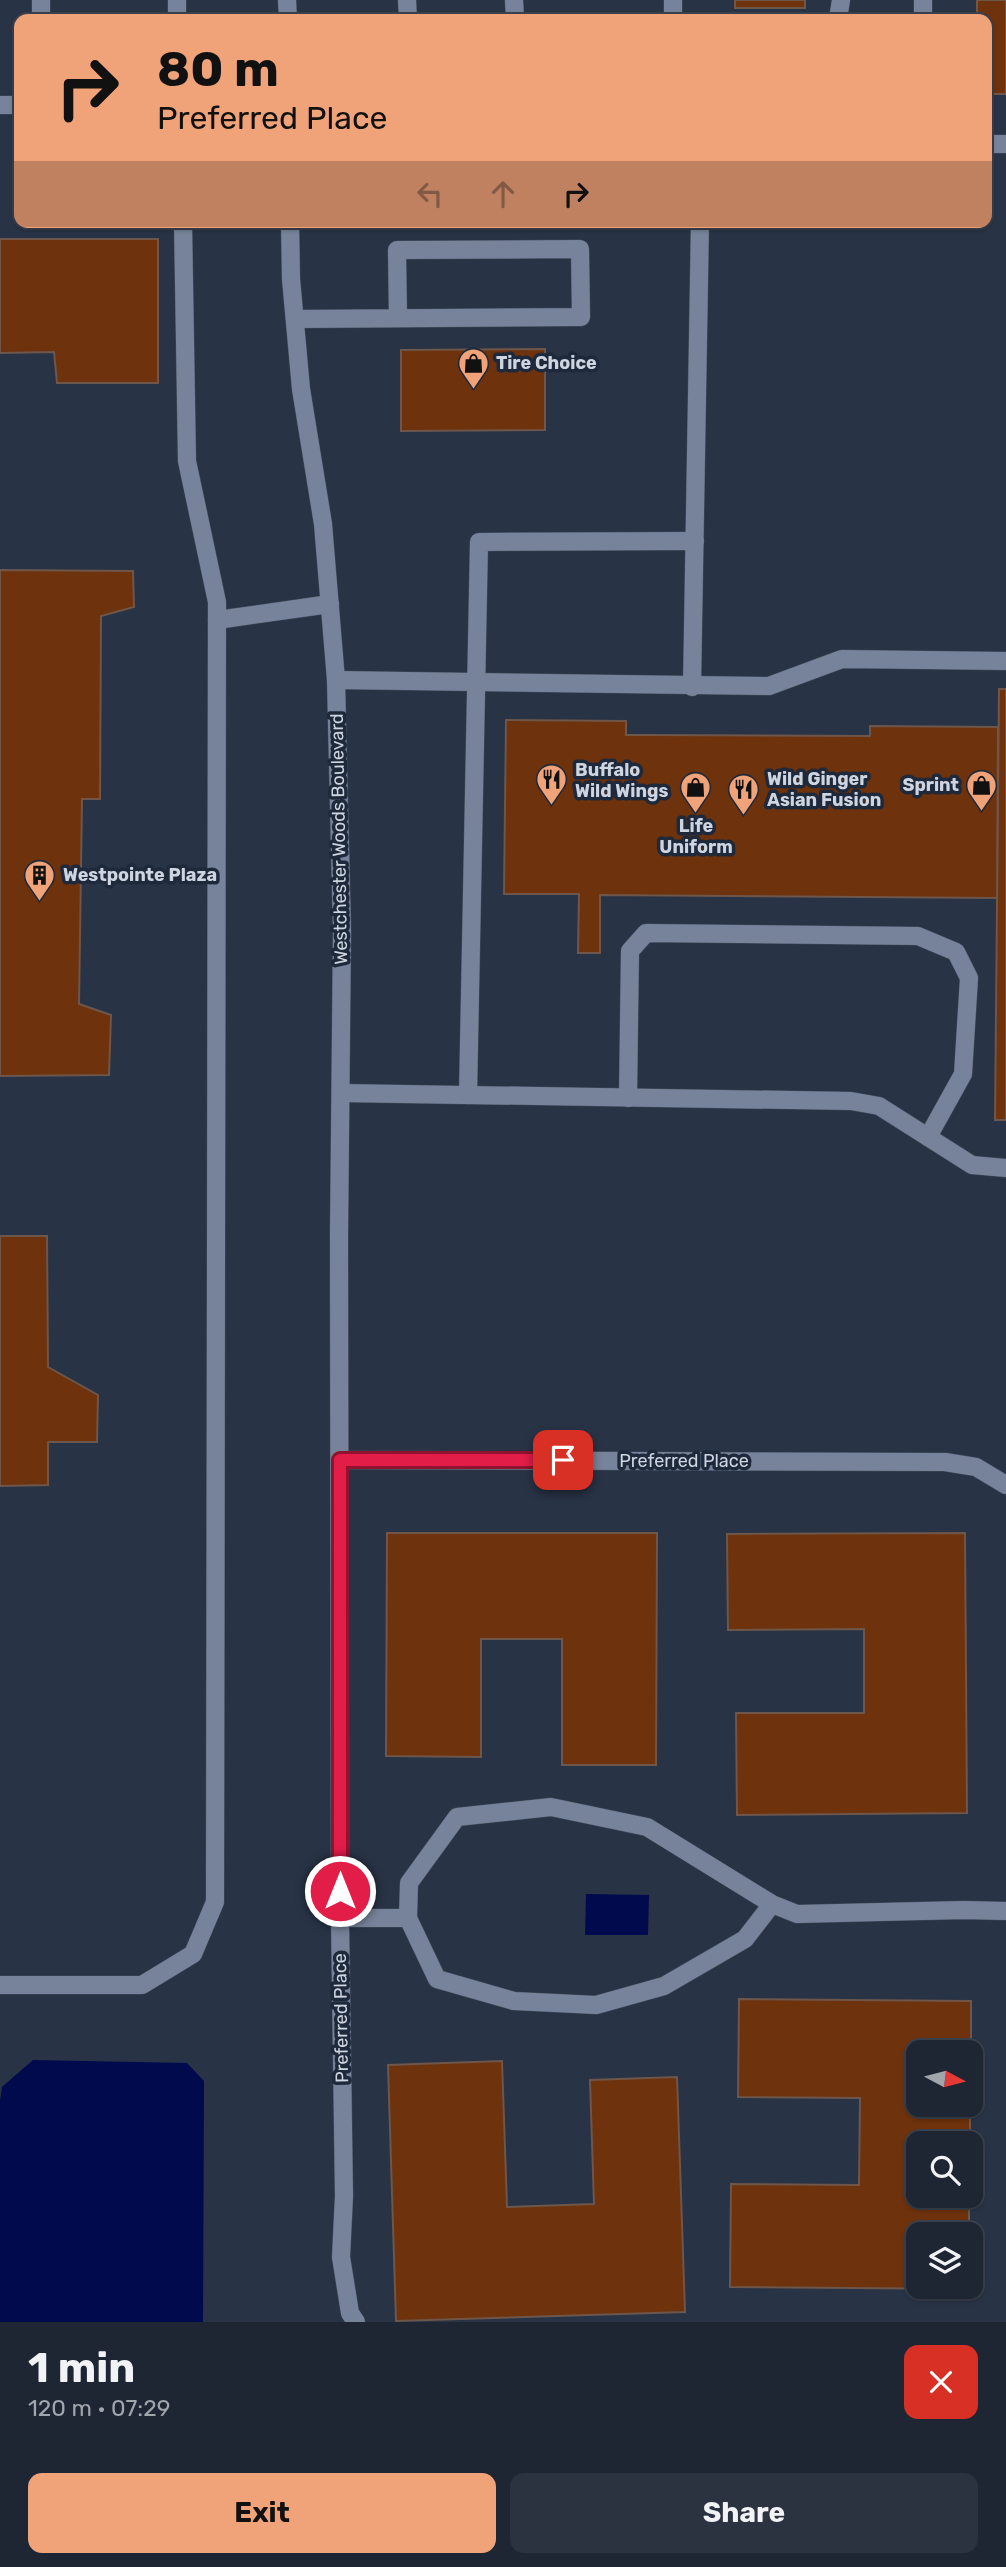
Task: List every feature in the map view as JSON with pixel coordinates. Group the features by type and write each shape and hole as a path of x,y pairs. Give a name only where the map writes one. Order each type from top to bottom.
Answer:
{"street":[{"path":"0,1985 142,1985 193,1954 215,1902 217,620 216,602 187,461 183,228"},
{"name":"Westchester Woods Boulevard","path":"290,228 301,389 323,524 336,680 342,931 340,1460"},
{"path":"692,687 700,228"},
{"path":"295,319 581,317 580,249 397,250 398,318"},
{"path":"468,1095 479,542 695,541"},
{"path":"217,620 330,604"},
{"path":"336,680 769,686 842,659 1006,661"},
{"path":"628,1098 631,950 646,933 918,936 956,952 969,978 963,1073 928,1137"},
{"path":"341,1093 851,1101 879,1106 972,1164 1006,1168"},
{"name":"Preferred Place","path":"356,2322 350,2313 341,2257 344,2196 340,1918 340,1460 944,1462 976,1467 1006,1486"},
{"path":"772,1904 745,1939 664,1986 596,2005 514,2001 437,1979 408,1919 409,1882 457,1816 551,1807 647,1827 772,1904 797,1914 964,1910 1006,1912"},
{"path":"340,1918 408,1919"}],"shaded area":[{"path":"586,1894 649,1895 648,1935 585,1935"},
{"path":"33,2060 187,2063 204,2081 203,2322 0,2322 0,2100 2,2087"}],"building":[{"path":"735,0 805,0 805,8 735,8"},
{"path":"977,0 1006,0 1006,94 992,94 992,14 977,14"},
{"path":"0,239 158,239 158,383 57,383 54,352 0,353"},
{"name":"Tire Choice","path":"545,349 545,430 401,431 401,350"},
{"name":"Westpointe Plaza","path":"0,570 133,571 134,607 101,616 100,799 82,799 79,1004 111,1015 109,1075 0,1076"},
{"path":"999,689 1006,689 1006,1120 995,1120"},
{"path":"506,720 626,721 626,735 870,736 870,726 998,727 997,898 600,895 600,953 578,953 579,894 504,894"},
{"path":"0,1236 47,1236 48,1367 98,1395 97,1442 48,1442 48,1485 0,1486"},
{"path":"387,1533 657,1533 656,1765 562,1765 562,1639 481,1639 481,1757 386,1756"},
{"path":"965,1533 967,1813 737,1815 736,1713 864,1713 864,1629 728,1630 727,1534"},
{"path":"739,1999 971,2001 971,2040 906,2040 906,2118 970,2118 970,2131 906,2131 906,2208 969,2208 969,2222 906,2222 906,2288 730,2287 731,2184 859,2185 860,2098 738,2097"},
{"path":"502,2061 507,2207 594,2204 590,2080 677,2077 685,2312 396,2321 388,2065"}],"place":[{"name":"Tire Choice","path":"473,390"},
{"name":"Buffalo Wild Wings","path":"552,807"},
{"name":"Sprint","path":"982,812"},
{"name":"Life Uniform","path":"696,815"},
{"name":"Wild Ginger Asian Fusion","path":"744,816"},
{"name":"Westpointe Plaza","path":"40,902"}],"route":[{"path":"340,1891 340,1460 563,1460"}]}
